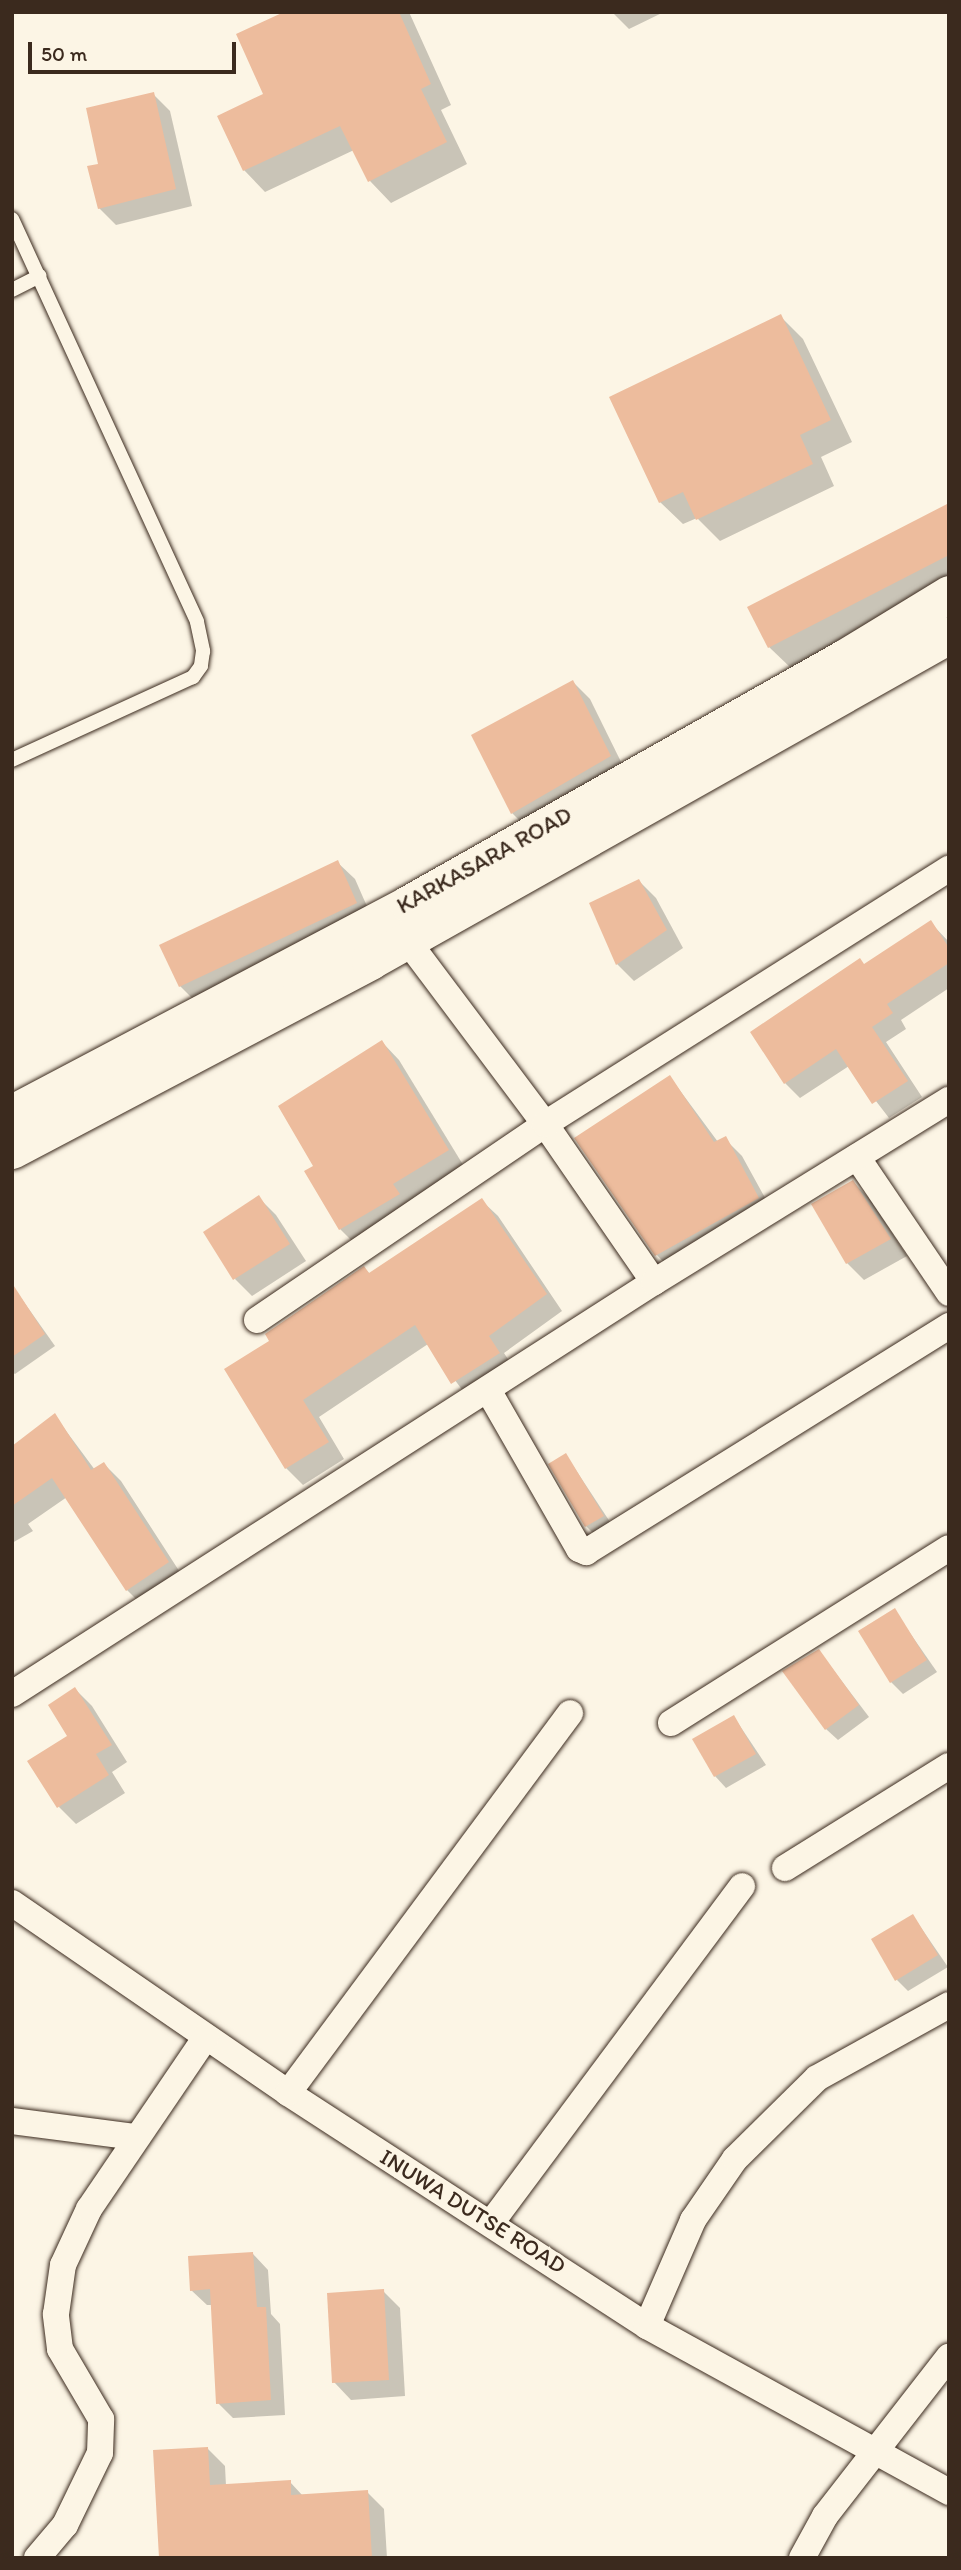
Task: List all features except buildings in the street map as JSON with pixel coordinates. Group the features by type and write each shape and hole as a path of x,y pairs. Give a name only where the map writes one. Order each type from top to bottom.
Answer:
{"main road":[{"name":"KARKASARA ROAD","path":"12,1150 397,927 949,594"},
{"name":"KARKASARA ROAD","path":"12,1113 397,927 949,635"}],"street":[{"path":"257,1320 545,1124 949,869"},
{"path":"397,927 545,1124 654,1282"},
{"path":"12,1694 654,1282 949,1100"},
{"path":"857,1157 949,1293"},
{"path":"488,1390 579,1549 586,1552 949,1326"},
{"path":"671,1723 949,1548"},
{"path":"288,2093 569,1713"},
{"path":"785,1868 949,1766"},
{"path":"491,2223 742,1886"},
{"name":"INUWA DUTSE ROAD","path":"12,1903 288,2093 647,2326 949,2492"},
{"path":"647,2326 693,2220 735,2159 817,2078 949,2005"},
{"path":"37,2558 65,2525 100,2454 102,2419 60,2349 57,2314 63,2265 89,2210 206,2037"},
{"path":"12,2121 136,2137"},
{"path":"802,2558 825,2516 949,2357"}],"lane":[{"path":"12,219 197,622 203,651 201,666 192,677 12,760"},
{"path":"12,290 40,276"}]}
